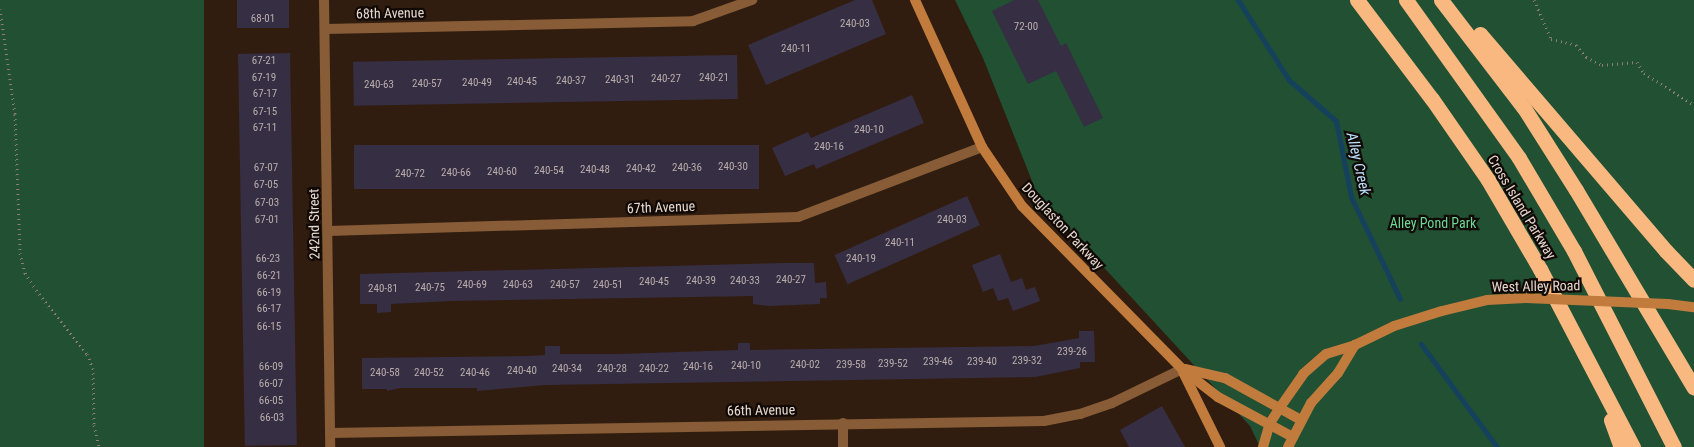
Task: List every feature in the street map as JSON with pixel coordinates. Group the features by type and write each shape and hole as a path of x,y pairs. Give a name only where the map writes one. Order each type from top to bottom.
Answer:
{"highway":[{"name":"Cross Island Parkway","path":"1357,0 1432,99 1488,180 1587,355 1633,447"},
{"name":"Cross Island Parkway","path":"1406,0 1518,158 1574,251 1674,447"},
{"path":"1441,0 1529,116 1694,388"},
{"path":"1451,0 1666,251 1694,280"},
{"path":"1618,336 1680,447"},
{"path":"1587,355 1620,447"}],"main road":[{"name":"Douglaston Parkway","path":"915,0 982,147 1022,206 1182,369 1218,397 1270,423 1293,437"},
{"name":"West Alley Road","path":"1280,406 1303,374 1326,354 1356,345 1394,326 1442,310 1486,300 1526,298 1668,304 1694,307"},
{"name":"West Alley Road","path":"1301,420 1356,345"},
{"name":"Douglaston Parkway","path":"1182,369 1220,447"},
{"path":"1182,369 1225,378 1280,406 1301,420 1288,447"},
{"path":"1263,447 1270,423 1280,406"}],"street":[{"name":"242nd Street","path":"324,0 330,447"},
{"name":"68th Avenue","path":"325,29 693,21 752,0"},
{"name":"67th Avenue","path":"328,231 798,217 982,147"},
{"name":"66th Avenue","path":"330,433 843,422 1044,421 1080,414 1112,402 1182,369"},
{"path":"843,422 843,447"}],"path":[{"path":"1534,0 1551,40 1576,46 1586,57 1602,65 1637,62 1644,73 1694,105"},
{"path":"0,9 15,114 20,253 25,273 36,290 87,354 93,368 94,425 99,447"}],"green space":[{"path":"0,0 204,0 204,447 0,447"},
{"name":"Alley Pond Park","path":"955,0 1694,0 1694,447 1260,447 1250,426 1038,196 983,58"}],"building":[{"path":"237,0 289,0 289,28 237,28"},
{"path":"855,0 872,0 886,34 766,85 748,45"},
{"path":"1014,0 1038,0 1061,46 1066,43 1103,118 1084,127 1056,71 1028,84 992,11"},
{"path":"290,53 297,445 245,446 238,54"},
{"path":"737,55 738,99 354,106 353,62"},
{"path":"912,95 924,123 816,169 814,164 785,176 772,148 808,132 811,138"},
{"path":"354,145 759,145 759,189 354,189"},
{"path":"967,196 980,225 848,284 835,255"},
{"path":"1000,254 1011,282 1022,278 1026,290 1035,287 1040,301 1013,311 1008,298 998,301 993,288 983,292 972,265"},
{"path":"814,263 815,283 826,282 827,298 820,298 820,304 769,306 753,304 753,296 452,301 391,304 391,312 377,313 377,304 360,304 360,274"},
{"path":"1079,331 1094,331 1095,362 1080,362 1080,368 1035,377 545,385 477,391 477,388 400,388 387,391 387,389 362,389 362,358 545,355 545,346 560,346 560,354 619,354 738,350 738,343 750,343 750,350 1034,346 1079,338"},
{"path":"1162,406 1185,447 1129,447 1120,430"}],"waterway":[{"name":"Alley Creek","path":"1238,0 1289,80 1336,121 1351,197 1400,299"},
{"name":"Alley Creek","path":"1421,344 1497,447"}]}
